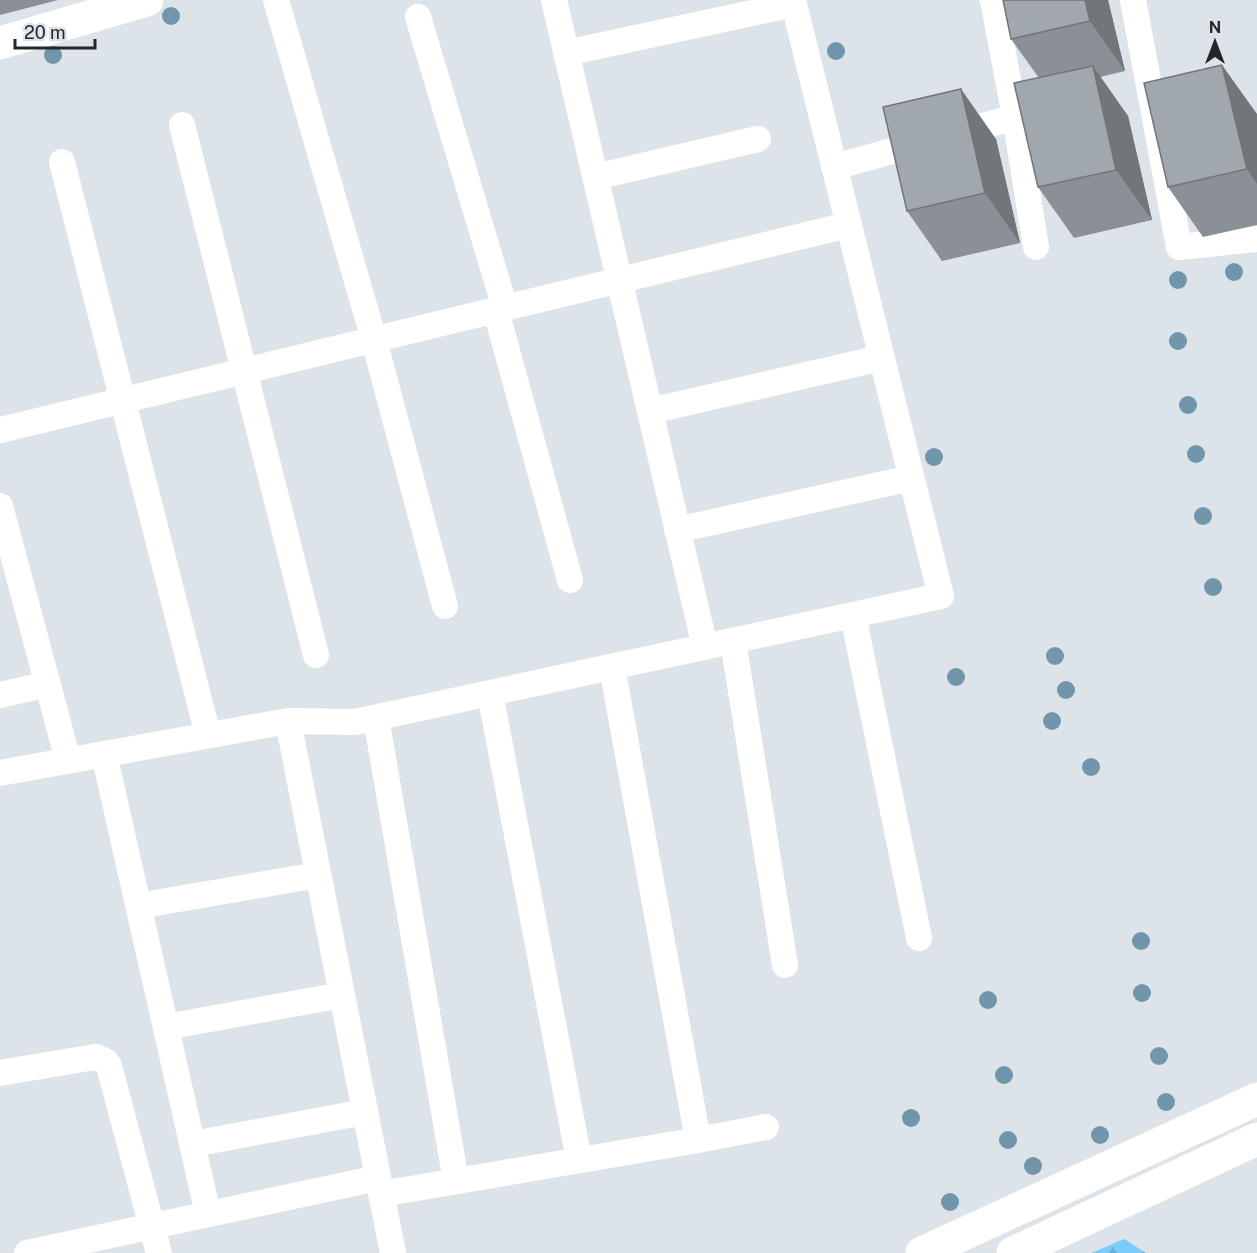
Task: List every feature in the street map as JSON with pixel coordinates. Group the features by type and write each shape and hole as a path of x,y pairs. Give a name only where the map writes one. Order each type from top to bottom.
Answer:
{"street":[{"path":"0,43 147,0"},
{"path":"276,0 374,340 445,606"},
{"path":"554,0 705,647"},
{"path":"993,0 1016,117 1036,246"},
{"path":"1133,0 1179,247 1257,239"},
{"path":"0,773 288,721 355,722 941,596 794,2 566,53"},
{"path":"418,16 500,310 570,580"},
{"path":"834,167 1016,117"},
{"path":"182,125 316,655"},
{"path":"595,177 758,139"},
{"path":"62,162 208,735"},
{"path":"0,430 848,225"},
{"path":"650,411 881,358"},
{"path":"677,530 911,478"},
{"path":"0,506 8,568 48,684 68,760"},
{"path":"853,615 919,938"},
{"path":"734,641 785,965"},
{"path":"612,667 698,1140"},
{"path":"0,695 48,684"},
{"path":"490,693 579,1160"},
{"path":"376,718 456,1181"},
{"path":"288,721 393,1253"},
{"path":"104,754 208,1214"},
{"path":"138,906 318,875"},
{"path":"166,1027 342,995"},
{"path":"0,1073 95,1057 106,1062 109,1066 159,1253"},
{"path":"922,1253 1257,1099"},
{"path":"193,1144 365,1112"},
{"path":"27,1253 208,1214 380,1186 456,1181 766,1127"},
{"path":"1013,1253 1257,1138"}],"green space":[{"path":"1124,1239 1146,1253 1091,1253"}],"building":[{"path":"1003,0 1085,0 1090,21 1011,39"},
{"path":"1222,65 1247,169 1168,187 1144,83"},
{"path":"1093,66 1116,170 1038,187 1014,83"},
{"path":"961,89 985,193 907,211 883,107"}]}
